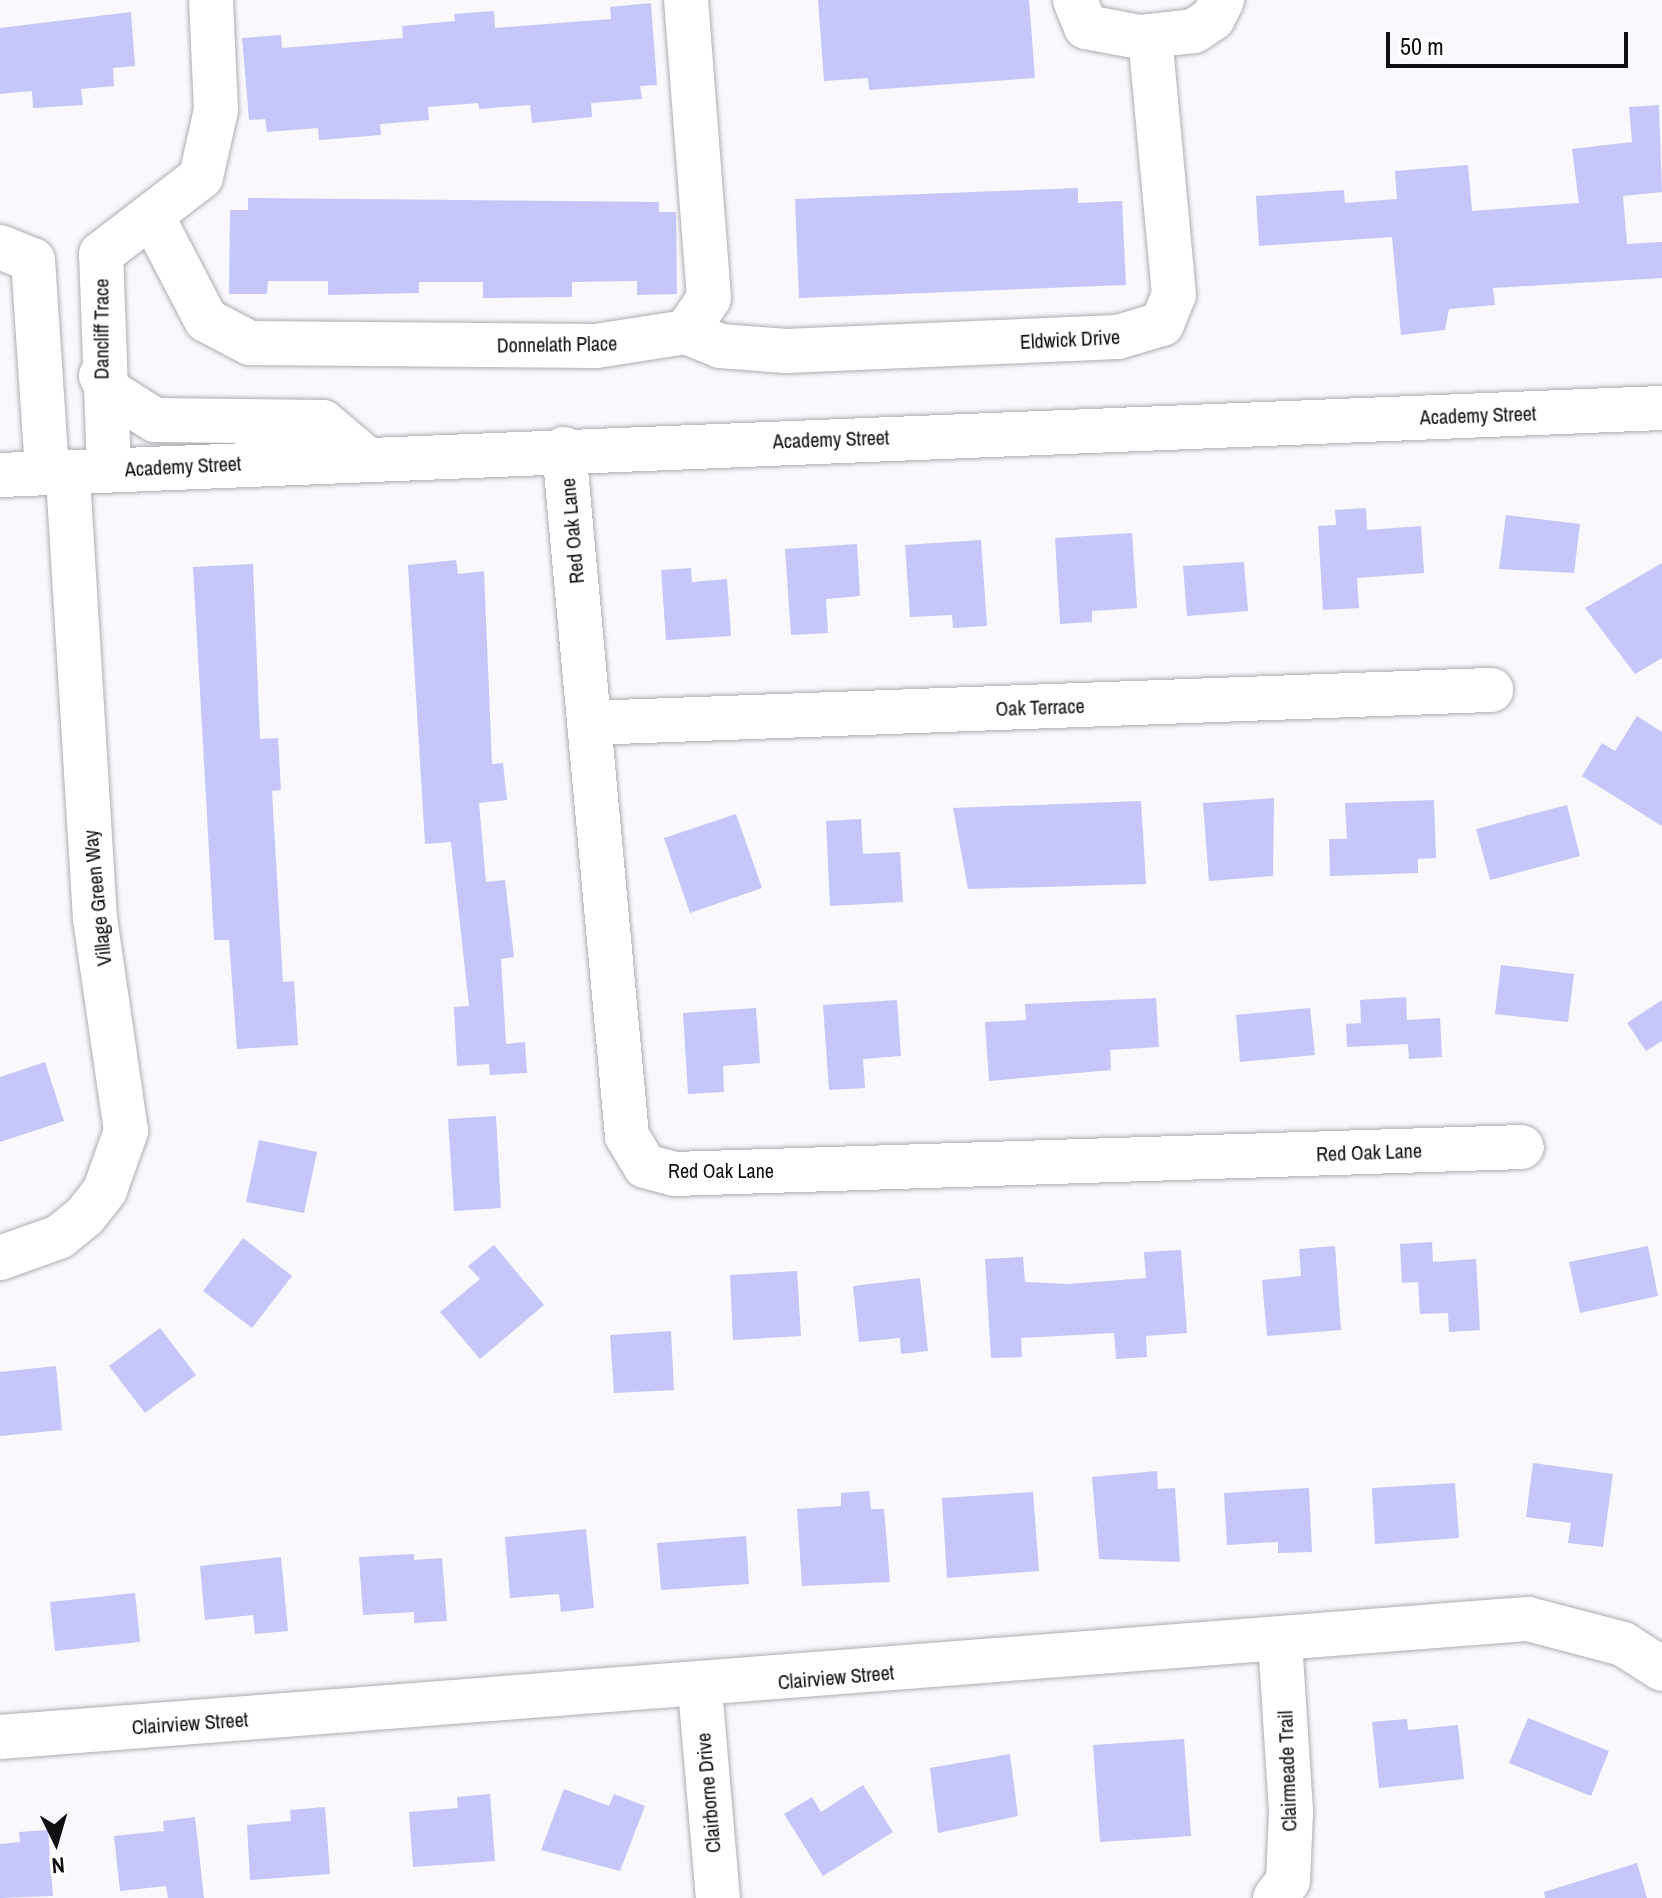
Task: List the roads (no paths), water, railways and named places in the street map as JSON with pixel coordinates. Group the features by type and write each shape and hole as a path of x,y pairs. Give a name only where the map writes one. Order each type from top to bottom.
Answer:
{"street":[{"name":"Dancliff Trace","path":"75,471 101,376 101,254 154,220 201,177 213,146 211,0"},
{"path":"686,0 709,298 686,332"},
{"path":"1075,0 1077,16 1096,32 1150,36 1194,31 1213,18 1222,0"},
{"name":"Eldwick Drive","path":"686,332 720,346 786,351 1118,337 1162,324 1174,295 1150,36"},
{"name":"Donnelath Place","path":"154,220 206,320 250,343 596,346 686,332"},
{"path":"16,254 75,471"},
{"path":"101,376 109,391 155,420 323,422 364,457"},
{"name":"Academy Street","path":"0,475 364,457 1662,408"},
{"name":"Red Oak Lane","path":"564,449 627,1136 645,1166 674,1174 1522,1147"},
{"name":"Village Green Way","path":"0,1258 59,1237 85,1216 105,1190 126,1131 95,919 75,471"},
{"name":"Oak Terrace","path":"589,723 1491,690"},
{"name":"Clairview Street","path":"0,1737 700,1689 1528,1619 1623,1644 1662,1669"},
{"name":"Clairmeade Trail","path":"1275,1898 1288,1881 1291,1811 1280,1639"},
{"name":"Clairborne Drive","path":"700,1689 718,1898"}]}
